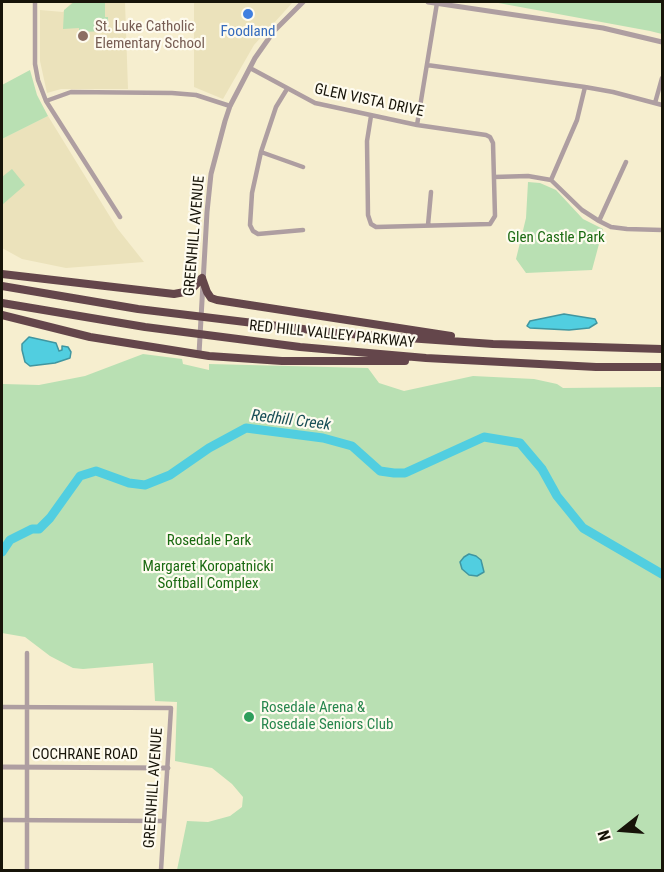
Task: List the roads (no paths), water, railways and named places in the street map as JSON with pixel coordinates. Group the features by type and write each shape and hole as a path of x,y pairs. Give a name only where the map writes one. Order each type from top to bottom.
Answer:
{"highway":[{"path":"2,274 174,294 189,291 202,278 207,292 217,300 477,339 493,344"},
{"name":"RED HILL VALLEY PARKWAY","path":"2,286 138,309 336,333 493,344 663,349"},
{"name":"RED HILL VALLEY PARKWAY","path":"2,303 82,318 219,337 426,358 596,367 663,367"},
{"path":"2,315 90,337 282,361 403,361 426,358"}],"street":[{"path":"35,2 35,64 46,101 120,217"},
{"name":"GREENHILL AVENUE","path":"199,350 202,278 211,174 230,106 250,68 274,31 303,2"},
{"path":"428,2 603,28 663,42"},
{"path":"417,125 437,3"},
{"path":"427,65 585,87 663,105"},
{"name":"GLEN VISTA DRIVE","path":"250,68 315,104 417,125 486,135 493,143 494,177"},
{"path":"655,103 663,78"},
{"path":"551,180 577,120 585,87"},
{"path":"287,89 276,107 261,152 252,194 250,225 258,234 303,230"},
{"path":"46,101 71,92 172,93 196,95 230,106"},
{"path":"371,116 367,141 368,215 370,224 376,227 490,224 495,216 494,177 528,176 551,180 582,210 611,227 627,230 663,230"},
{"path":"261,152 303,167"},
{"path":"599,222 626,162"},
{"path":"428,225 431,192"},
{"path":"27,653 27,870"},
{"path":"2,707 27,707"},
{"name":"GREENHILL AVENUE","path":"27,707 171,708 161,870"},
{"name":"COCHRANE ROAD","path":"2,767 168,768"},
{"path":"2,820 164,821"}],"water":[{"path":"564,314 595,319 597,323 589,328 569,330 527,326 530,321"},
{"path":"29,337 56,343 59,351 62,350 62,346 68,347 71,352 70,358 55,363 30,366 25,362 22,350 22,344"},
{"path":"469,554 481,560 484,572 477,576 469,575 462,569 460,562"}],"waterway":[{"name":"Redhill Creek","path":"2,552 10,540 32,529 39,529 50,518 80,476 96,471 129,483 145,485 170,475 209,448 246,428 323,438 352,446 380,471 394,473 405,473 484,437 520,443 542,469 557,496 583,528 662,574"}],"place":[{"name":"Foodland","path":"248,14"},
{"name":"St. Luke Catholic Elementary School","path":"83,36"},
{"name":"Rosedale Arena & Rosedale Seniors Club","path":"249,717"}],"park label":[{"name":"Glen Castle Park","path":"556,238"},
{"name":"Rosedale Park","path":"209,541"},
{"name":"Margaret Koropatnicki Softball Complex","path":"208,576"}]}
